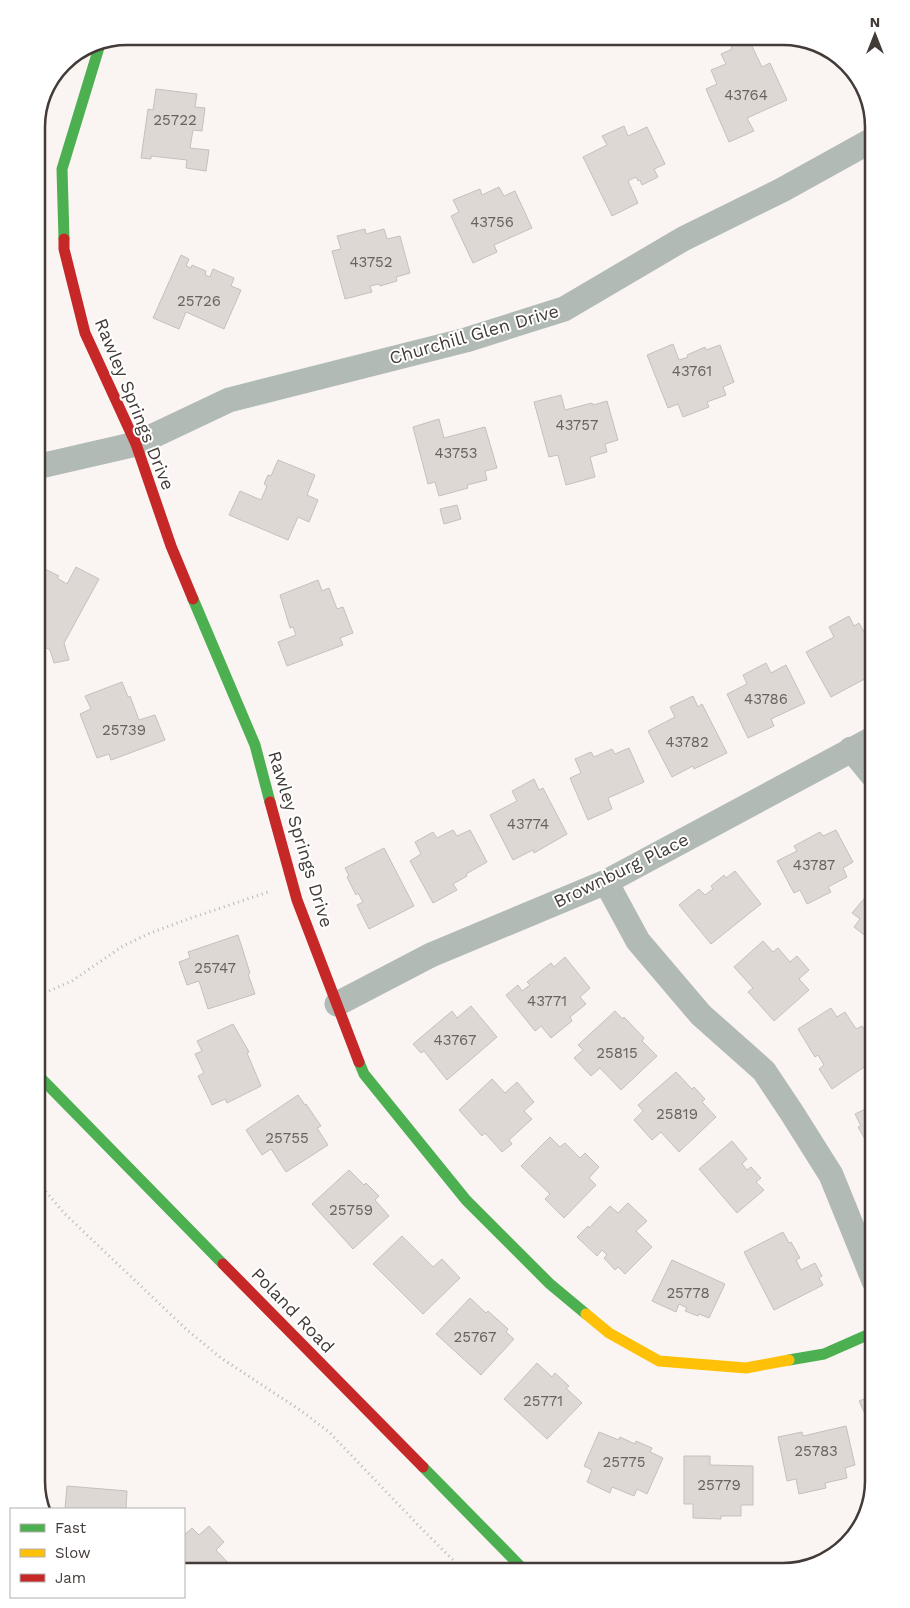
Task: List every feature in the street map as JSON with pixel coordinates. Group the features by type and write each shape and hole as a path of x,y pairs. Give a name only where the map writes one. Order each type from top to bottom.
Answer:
{"street":[{"name":"Rawley Springs Drive","path":"98,50 62,169 64,250 85,333 136,444 171,546 255,746 297,900 364,1074 466,1200 550,1284 610,1333 658,1361 746,1368 824,1354 865,1336"},
{"name":"Churchill Glen Drive","path":"45,465 136,444 229,400 466,340 564,309 683,239 782,190 865,144"},
{"name":"Brownburg Place","path":"337,1004 430,955 606,882 865,742"},
{"path":"852,749 865,766"},
{"path":"606,882 638,941 701,1015 764,1071 831,1175 865,1259"},
{"name":"Poland Road","path":"45,1082 517,1563"}],"path":[{"path":"45,993 72,981 123,946 148,934 293,884"},
{"path":"45,1191 64,1214 186,1329 221,1358 330,1432 456,1563"}],"building":[{"path":"751,45 762,67 770,63 787,100 747,118 754,131 729,142 706,89 717,84 711,70 726,64 721,54 732,49 731,46"},
{"path":"156,89 197,94 195,107 205,108 202,131 193,130 190,148 209,150 206,171 186,168 187,160 151,156 151,159 141,158 148,109 153,110"},
{"path":"624,126 628,136 647,127 665,164 654,169 658,177 642,185 636,177 628,181 638,203 612,216 583,157 607,145 602,136"},
{"path":"499,187 504,196 515,191 532,228 494,245 497,252 473,263 451,216 459,212 453,200 480,189 482,195"},
{"path":"365,229 366,234 384,229 387,239 400,236 410,273 396,277 397,281 380,286 379,284 370,286 372,292 345,299 332,251 341,249 337,236"},
{"path":"181,255 189,259 186,266 191,268 192,265 206,271 205,275 210,277 213,269 234,278 231,286 241,290 224,329 186,312 179,329 153,318"},
{"path":"673,344 679,360 705,347 706,350 720,345 734,382 723,387 726,395 707,402 709,407 683,417 678,404 668,408 647,355"},
{"path":"561,395 565,410 607,401 618,440 605,444 607,452 590,457 595,477 566,485 558,455 549,457 534,402"},
{"path":"439,419 444,438 485,427 497,468 485,471 487,480 467,485 468,488 439,496 435,482 428,484 413,427"},
{"path":"278,460 315,475 307,495 318,500 309,522 298,517 288,540 229,515 240,491 261,500 267,486 264,484 268,475 271,476"},
{"path":"457,505 461,519 444,524 440,509"},
{"path":"76,567 99,579 64,643 69,660 54,663 50,650 45,647 45,569 59,576 57,578 67,584"},
{"path":"318,580 322,591 329,588 337,609 343,607 353,633 340,638 343,645 287,666 278,642 296,635 293,627 290,628 280,595"},
{"path":"849,616 854,626 859,623 865,634 865,679 831,697 806,652 834,637 829,627"},
{"path":"766,663 771,673 786,665 805,703 771,719 774,726 748,738 727,694 747,684 743,675"},
{"path":"122,682 128,697 130,696 139,720 155,715 165,740 111,760 109,754 97,758 80,714 91,709 85,696"},
{"path":"693,696 698,707 702,704 727,753 694,769 693,766 672,777 648,731 675,717 670,707"},
{"path":"629,748 644,782 608,798 612,809 588,820 570,778 581,773 575,759 591,752 594,757 612,749 615,754"},
{"path":"534,779 539,790 543,788 567,834 534,853 533,850 513,860 490,815 517,801 512,791"},
{"path":"453,830 457,836 470,830 487,862 453,884 457,890 433,903 410,861 421,854 415,842 433,832 437,838"},
{"path":"836,830 853,862 843,868 847,877 828,887 831,892 807,904 800,890 794,893 777,861 797,851 794,846 820,832 823,836"},
{"path":"384,848 414,906 369,929 357,905 363,902 358,893 356,895 347,877 349,876 345,868"},
{"path":"735,871 761,904 711,944 679,905 699,889 705,895 713,889 711,886 724,875 726,878"},
{"path":"865,898 865,936 854,927 860,919 852,913"},
{"path":"238,935 255,994 208,1009 199,981 187,985 179,962 190,958 188,952"},
{"path":"763,941 773,952 778,948 790,962 797,956 809,970 799,979 809,990 774,1021 748,992 753,988 734,967"},
{"path":"565,957 590,988 580,997 586,1004 570,1017 572,1021 551,1038 541,1026 535,1031 506,995 518,985 522,991 530,985 527,982 551,963 554,967"},
{"path":"471,1006 497,1037 447,1080 424,1051 421,1053 413,1044 452,1011 457,1018"},
{"path":"831,1008 837,1017 845,1012 856,1029 862,1026 865,1030 865,1066 832,1089 819,1069 824,1065 818,1055 815,1057 798,1029"},
{"path":"615,1011 623,1019 624,1017 644,1038 642,1041 657,1056 621,1090 600,1068 591,1076 574,1058 583,1050 578,1045"},
{"path":"233,1024 249,1052 247,1053 261,1086 227,1103 225,1099 212,1105 198,1076 204,1073 195,1054 202,1051 197,1041"},
{"path":"676,1072 692,1089 694,1087 705,1099 702,1102 716,1117 679,1152 661,1132 652,1140 634,1120 643,1111 638,1105"},
{"path":"492,1079 505,1093 517,1082 534,1102 524,1111 532,1119 509,1140 512,1144 502,1152 485,1133 482,1136 459,1110"},
{"path":"298,1095 321,1126 317,1128 328,1145 286,1172 271,1149 262,1155 246,1130"},
{"path":"865,1109 865,1139 858,1127 861,1126 855,1114"},
{"path":"550,1137 560,1147 565,1143 580,1158 585,1153 599,1167 589,1178 596,1185 564,1218 545,1199 550,1194 521,1166"},
{"path":"732,1141 747,1159 742,1164 747,1170 751,1167 761,1178 756,1182 764,1190 737,1213 699,1169"},
{"path":"349,1170 364,1185 366,1183 379,1196 375,1200 389,1216 353,1249 312,1204"},
{"path":"628,1203 647,1221 636,1231 652,1247 625,1274 618,1267 615,1270 604,1258 607,1255 602,1250 597,1256 577,1237 588,1226 589,1228 610,1206 618,1213"},
{"path":"783,1232 800,1258 796,1260 801,1270 815,1263 822,1276 819,1278 823,1285 774,1310 744,1252"},
{"path":"402,1236 433,1267 442,1259 460,1278 423,1314 373,1264"},
{"path":"672,1260 725,1284 709,1318 685,1311 687,1308 679,1304 676,1312 652,1301"},
{"path":"470,1298 486,1313 488,1311 508,1329 506,1332 514,1339 481,1375 436,1334"},
{"path":"537,1363 552,1377 555,1373 569,1386 566,1388 582,1403 547,1439 504,1399"},
{"path":"865,1399 865,1414 859,1401"},
{"path":"846,1426 855,1465 845,1468 847,1478 825,1483 826,1488 799,1494 796,1479 787,1481 778,1437 802,1432 803,1436"},
{"path":"599,1432 619,1440 620,1437 635,1444 636,1441 652,1448 650,1452 663,1458 647,1494 637,1489 634,1496 612,1487 610,1493 587,1482 592,1470 584,1466"},
{"path":"684,1456 710,1456 710,1465 753,1466 753,1505 741,1505 741,1516 721,1516 721,1519 693,1518 693,1504 684,1504"},
{"path":"67,1486 127,1491 126,1508 65,1508"},
{"path":"209,1526 224,1542 216,1550 228,1563 185,1563 185,1534 192,1528 199,1535"}],"traffic: fast":[{"path":"64,239 62,169 98,50"},
{"path":"193,599 255,745 270,802"},
{"path":"359,1062 364,1074 466,1200 550,1284 586,1314"},
{"path":"45,1082 223,1264"},
{"path":"789,1360 824,1354 865,1336"},
{"path":"423,1467 517,1563"}],"traffic: slow":[{"path":"586,1314 609,1333 659,1361 746,1368 789,1360"}],"traffic: jam":[{"path":"64,239 64,249 85,333 136,444 171,546 193,599"},
{"path":"270,802 297,900 359,1062"},
{"path":"223,1264 423,1467"}]}
